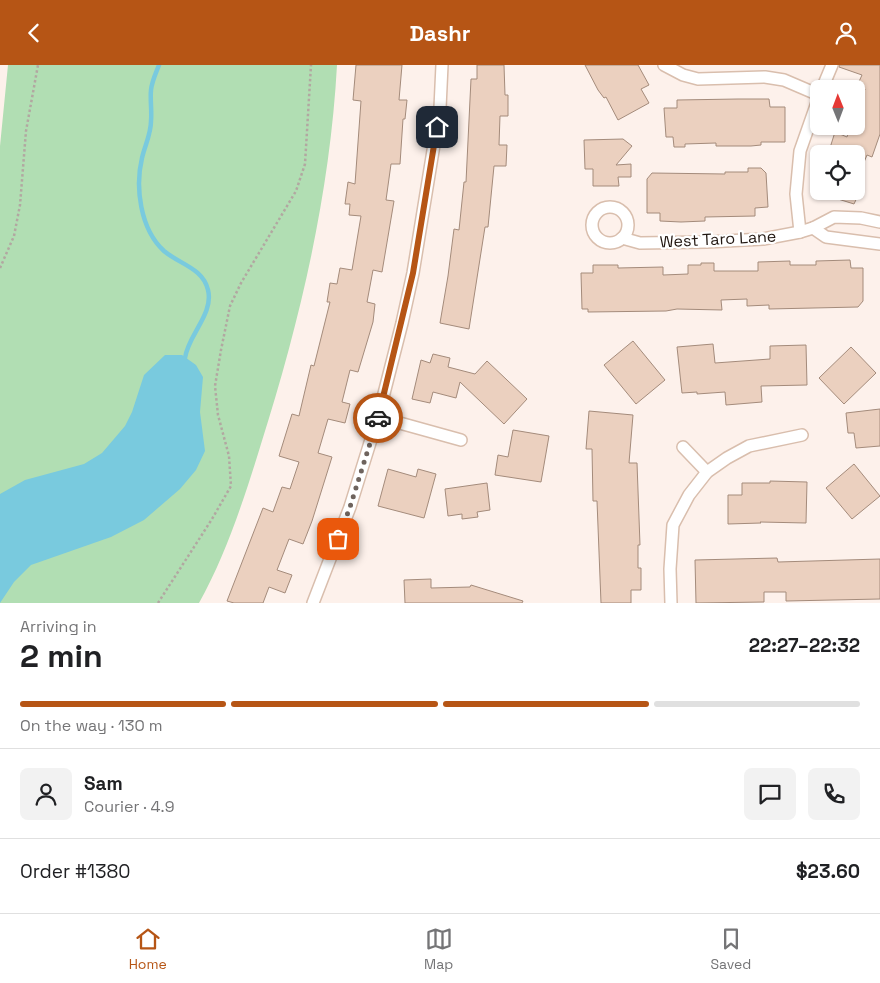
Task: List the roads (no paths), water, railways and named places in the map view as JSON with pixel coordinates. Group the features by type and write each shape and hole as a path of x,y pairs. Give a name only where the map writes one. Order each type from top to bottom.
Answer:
{"street":[{"path":"313,603 350,507 378,417 413,273 440,109 442,65"},
{"path":"664,65 682,75 698,79 765,77 784,80 810,92"},
{"path":"826,80 832,65"},
{"path":"800,232 796,194 800,151 810,122"},
{"name":"West Taro Lane","path":"622,237 640,243 763,239 813,228 834,217 861,218 880,222"},
{"path":"813,228 826,237 880,244"},
{"path":"378,417 462,440"},
{"path":"671,603 670,569 673,525 689,495 707,472 727,457 749,446 802,435"},
{"path":"683,447 707,472"}],"water":[{"path":"165,355 182,355 196,365 203,377 200,412 205,451 196,470 180,489 144,520 111,537 31,565 14,582 0,603 0,494 25,480 84,464 102,453 125,426 132,412 144,375"}],"waterway":[{"path":"159,65 151,90 151,126 140,169 141,207 149,231 156,242 170,256 196,271 201,276 208,290 207,308 187,349 185,358"}]}
